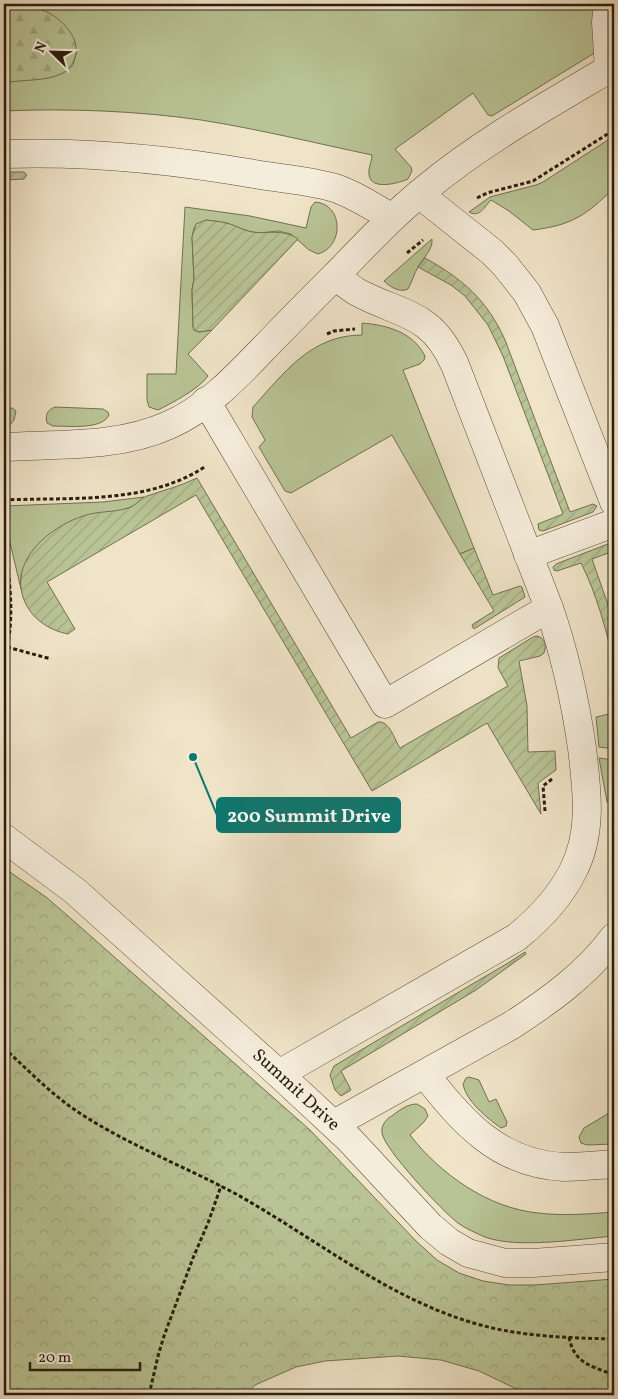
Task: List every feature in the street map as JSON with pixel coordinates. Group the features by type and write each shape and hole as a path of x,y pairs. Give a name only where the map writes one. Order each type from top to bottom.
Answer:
{"street":[{"path":"4,447 92,443 123,438 169,425 206,401 237,375 392,218 419,194 485,146 612,68 606,22 608,4"},
{"path":"4,154 48,153 138,158 207,165 334,188 360,199 392,218"},
{"path":"419,194 492,252 527,293 545,326 614,502"},
{"path":"279,1074 517,937 548,908 573,872 586,833 588,819 587,788 579,726 569,674 549,608 456,365 443,342 416,317 356,291 335,276"},
{"path":"206,401 386,704 549,608"},
{"path":"528,555 614,523"},
{"name":"Summit Drive","path":"4,838 81,897 279,1074 334,1124 377,1167 430,1226 449,1242 468,1254 505,1263 533,1263 614,1257"},
{"path":"334,1124 512,1025 533,1011 575,978 614,937"},
{"path":"425,1074 470,1126 490,1143 513,1156 536,1163 563,1166 614,1164"}],"path":[{"path":"473,202 487,192 533,181 614,130"},
{"path":"4,500 134,493 181,479 207,465"},
{"path":"4,546 11,600 8,648 4,660"},
{"path":"8,648 51,659"},
{"path":"4,1048 47,1088 78,1112 130,1142 221,1186 373,1279 432,1308 497,1329 569,1337 614,1339"},
{"path":"149,1395 164,1336 221,1186"},
{"path":"569,1337 573,1352 577,1358 614,1375"}],"green space":[{"path":"53,4 614,4 614,41 492,116 488,115 473,93 395,149 411,167 412,171 408,179 386,185 375,183 371,180 369,170 372,155 244,128 201,120 128,112 78,110 4,111 4,83 63,73 73,65 77,51 50,14 31,6"},
{"path":"31,6 55,16 70,32 76,44 74,60 66,71 54,77 4,83 4,11"},
{"path":"614,136 614,188 587,212 569,222 533,230 509,211 491,200 479,213 469,212 490,197 543,182"},
{"path":"4,172 24,172 27,175 24,179 4,180"},
{"path":"315,202 325,205 331,210 336,217 337,226 333,243 327,250 318,254 309,250 291,234 278,231 259,233 247,231 227,223 206,220 194,228 192,237 194,279 192,290 193,326 194,330 199,332 212,330 188,354 208,376 192,391 178,400 158,410 149,407 147,400 147,374 176,374 185,207 250,216 306,228 311,207"},
{"path":"206,220 221,222 255,232 285,233 298,239 212,330 199,332 194,330 193,326 192,290 194,279 192,237 196,224"},
{"path":"432,239 429,250 418,267 408,289 395,289 384,281"},
{"path":"425,258 462,283 482,302 490,313 505,340 570,512 593,504 597,506 593,512 543,531 539,530 538,524 563,514 503,356 488,325 465,296 451,285 418,267"},
{"path":"362,323 398,331 414,341 425,356 420,364 403,370 474,548 460,554 392,435 291,493 285,491 259,447 265,440 252,417 253,407 300,358 328,341 362,335"},
{"path":"55,407 103,409 109,415 105,420 92,425 53,426 47,423 46,418 48,411"},
{"path":"4,408 12,408 16,411 14,420 10,425 4,427"},
{"path":"197,478 351,738 378,722 382,722 389,727 400,748 508,686 498,668 499,658 533,637 542,638 545,645 544,653 540,656 519,661 527,706 528,752 555,751 556,770 538,783 541,814 487,723 372,791 196,495 47,582 75,629 68,634 47,626 30,611 23,597 21,582 23,568 29,555 50,533 77,518 131,507 145,497"},
{"path":"144,497 134,506 122,510 21,574 21,589 4,517 4,506 103,502"},
{"path":"608,544 613,547 611,552 592,559 614,622 614,664 601,612 581,563 557,571 553,567 556,564"},
{"path":"474,548 493,595 520,586 525,597 474,629 473,624 494,611 460,554"},
{"path":"614,713 614,749 599,747 596,717"},
{"path":"599,758 614,760 614,804 607,802"},
{"path":"4,868 46,897 310,1130 416,1241 437,1260 459,1273 483,1281 509,1285 614,1279 614,1395 529,1395 479,1371 441,1360 398,1356 325,1361 296,1367 255,1385 246,1395 4,1395 4,1264 7,1214 4,1185"},
{"path":"525,952 526,954 476,990 341,1071 351,1090 341,1096 335,1090 330,1075 334,1066"},
{"path":"466,1078 479,1080 489,1102 496,1099 507,1122 506,1126 501,1128 468,1097 463,1084"},
{"path":"417,1104 425,1109 428,1116 410,1135 450,1176 466,1187 501,1204 519,1210 557,1214 614,1212 614,1236 531,1243 498,1241 471,1231 461,1225 440,1207 415,1180 385,1141 382,1133 384,1122 388,1118 410,1105"},
{"path":"614,1110 614,1144 587,1145 581,1143 579,1137 584,1128"}],"place":[{"name":"200 Summit Drive","path":"193,757"}]}
